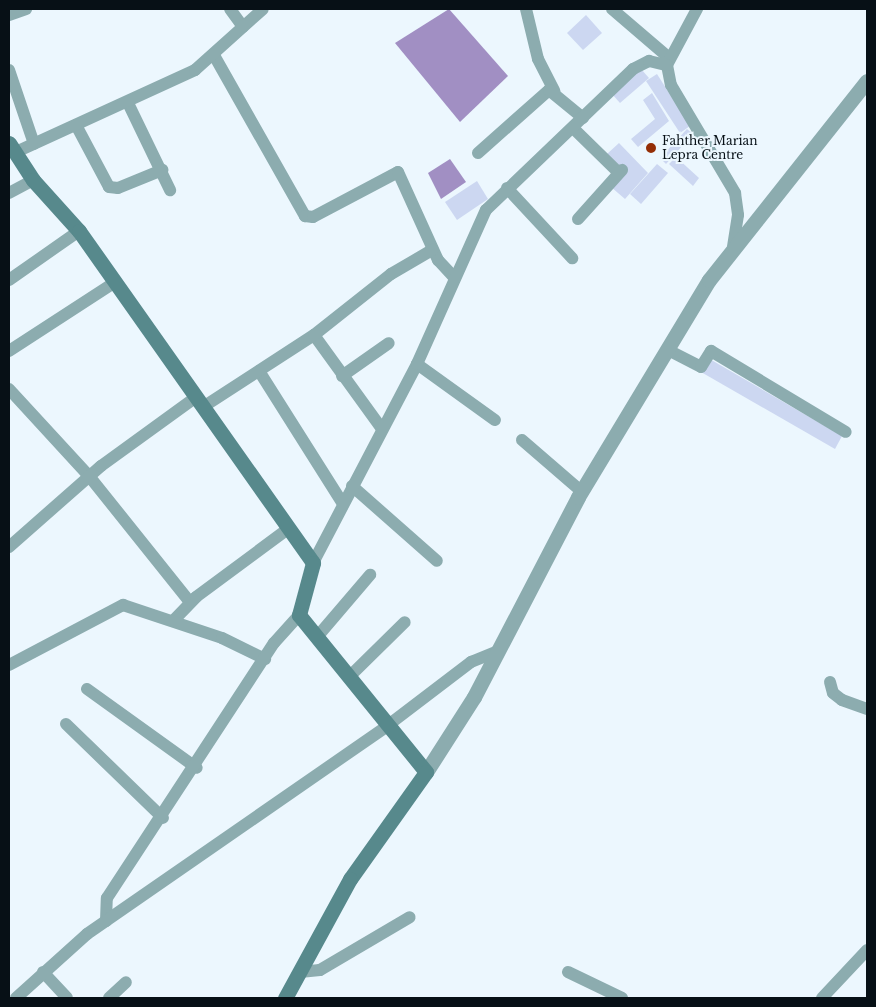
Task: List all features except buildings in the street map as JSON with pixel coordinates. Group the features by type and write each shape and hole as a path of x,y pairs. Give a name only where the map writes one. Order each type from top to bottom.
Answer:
{"main road":[{"path":"12,148 33,180 79,231 112,284 199,402 313,563 299,615 426,772 350,880 285,998"}],"street":[{"path":"9,15 26,9"},
{"path":"230,9 243,27"},
{"path":"12,148 34,144 128,103 215,57 263,9"},
{"path":"526,9 538,59 554,91 583,118"},
{"path":"612,9 667,61 671,84 735,193 738,215 733,247"},
{"path":"667,61 697,9"},
{"path":"215,57 305,216 313,217 398,172 432,250 453,276"},
{"path":"313,563 416,364 475,226 507,188 574,128 633,68 648,61 667,61"},
{"path":"9,70 34,144"},
{"path":"426,772 498,651 581,491 733,247 867,81"},
{"path":"478,154 544,93 554,91"},
{"path":"128,103 170,190"},
{"path":"76,125 109,186 118,188 162,170"},
{"path":"574,128 620,171 578,219"},
{"path":"9,193 33,180"},
{"path":"507,188 572,258"},
{"path":"9,280 79,231"},
{"path":"9,547 89,476 199,402 259,370 314,335 391,274 432,250"},
{"path":"9,351 112,284"},
{"path":"314,335 382,429"},
{"path":"342,376 388,343"},
{"path":"668,350 701,367 711,351 846,432"},
{"path":"416,364 495,420"},
{"path":"259,370 344,504"},
{"path":"9,389 89,476 190,602"},
{"path":"522,440 581,491"},
{"path":"352,486 437,561"},
{"path":"173,621 190,602 288,529"},
{"path":"316,637 370,576"},
{"path":"9,665 123,606 173,621 265,659"},
{"path":"106,921 108,898 197,768 265,659 299,615"},
{"path":"349,676 405,622"},
{"path":"16,998 43,972 106,921 387,726 472,662 498,651"},
{"path":"830,682 833,692 842,700 867,709"},
{"path":"88,689 197,768"},
{"path":"66,724 163,818"},
{"path":"300,972 320,970 410,917"},
{"path":"822,998 867,950"},
{"path":"43,972 67,998"},
{"path":"568,972 622,998"},
{"path":"109,998 126,982"}],"shaded area":[{"path":"449,9 508,76 460,122 395,43"},
{"path":"450,159 466,182 441,199 428,173"}],"place":[{"name":"Fahther Marian Lepra Centre","path":"651,148"}]}
